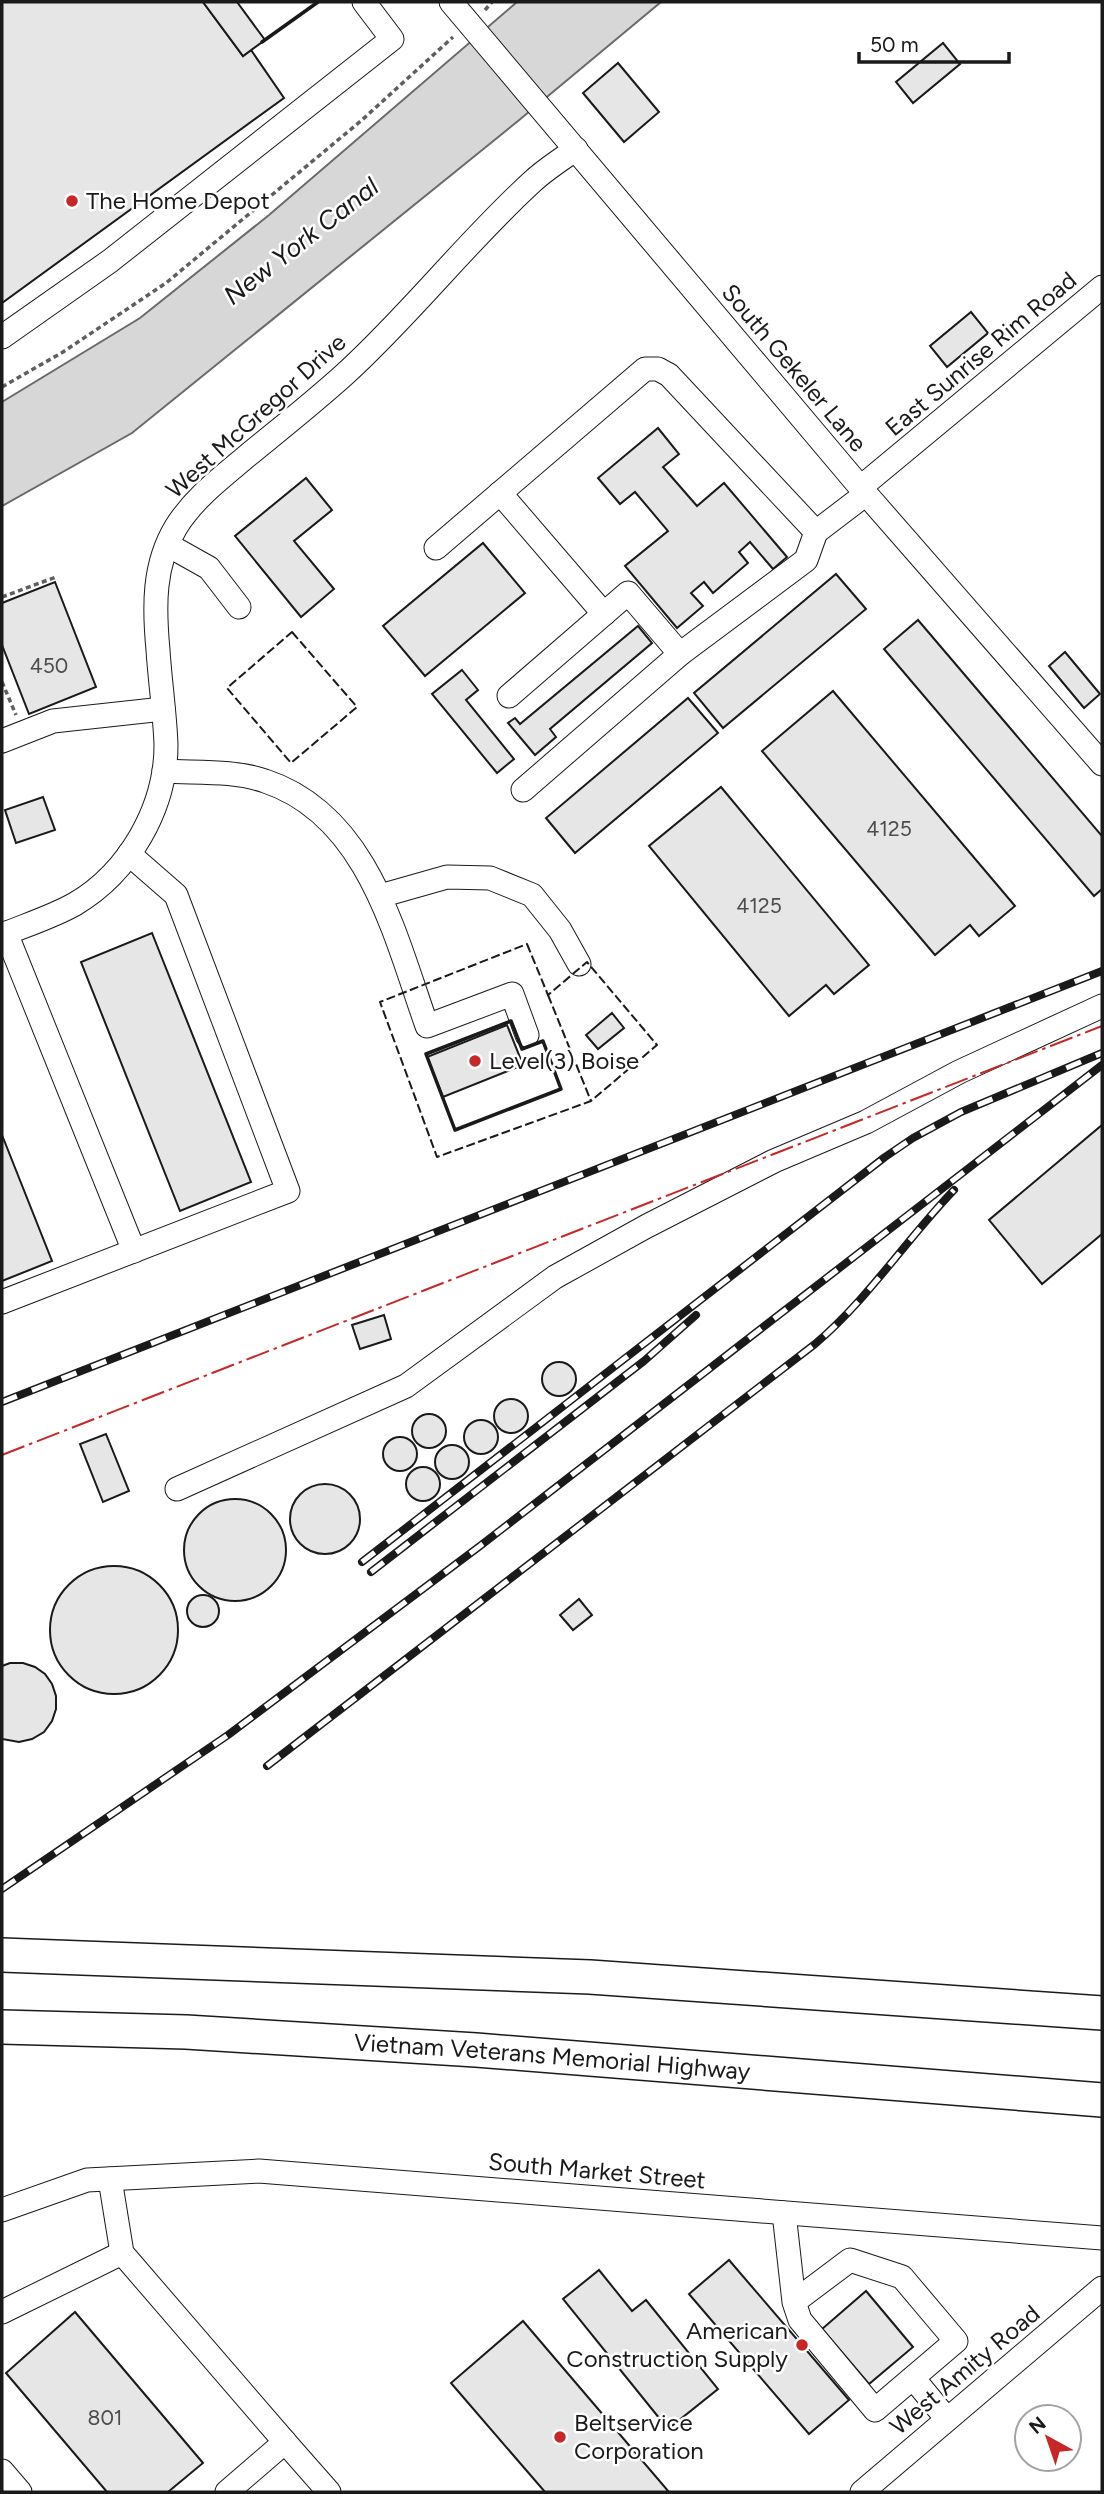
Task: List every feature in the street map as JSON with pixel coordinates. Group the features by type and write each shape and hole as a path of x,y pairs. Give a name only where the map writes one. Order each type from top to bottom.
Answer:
{"highway":[{"path":"2,1955 590,1977 1102,2013"},
{"name":"Vietnam Veterans Memorial Highway","path":"2,2027 186,2032 476,2050 1102,2100"}],"street":[{"path":"2,337 110,261 392,40 364,2"},
{"name":"South Gekeler Lane","path":"451,2 864,491 1102,764"},
{"name":"West McGregor Drive","path":"4,934 54,915 100,886 119,868 151,817 164,771 166,746 154,613 156,583 175,529 190,507 211,486 346,373 534,180 576,149"},
{"name":"East Sunrise Rim Road","path":"816,532 1102,287"},
{"path":"436,548 645,369 658,369 668,375 816,532 806,560 680,654 523,790"},
{"path":"500,493 604,614"},
{"path":"168,545 208,568 239,607"},
{"path":"509,696 628,593 680,654"},
{"path":"2,741 53,721 163,709"},
{"path":"164,771 230,775 265,781 291,793 322,814 350,842 380,896 427,1026 512,994 527,1035"},
{"path":"2,1302 288,1191 176,895 129,854"},
{"path":"380,896 447,877 490,878 531,894 560,930 579,964"},
{"path":"4,934 134,1251"},
{"path":"177,1489 407,1386 555,1278 647,1226 774,1161 866,1122 959,1072 1102,1006"},
{"name":"South Market Street","path":"2,2210 99,2180 259,2171 1102,2238"},
{"path":"99,2180 122,2253 329,2492"},
{"path":"784,2213 794,2302 800,2320 875,2410 956,2341 902,2277 850,2260 794,2302"},
{"path":"2,2312 122,2253"},
{"name":"West Amity Road","path":"862,2492 1102,2288"},
{"path":"913,2378 947,2419"},
{"path":"227,2492 285,2442"},
{"path":"2,2472 20,2492"}],"path":[{"path":"2,387 63,352 166,283 362,120 470,24"},
{"path":"2,597 56,577"},
{"path":"2,681 18,722"}],"water":[{"name":"New York Canal","path":"517,2 661,2 132,433 2,506 2,402 140,318 269,215"}],"building":[{"name":"The Home Depot","path":"2,2 203,2 243,56 251,50 284,98 2,303"},
{"path":"203,2 237,2 265,40 243,56"},
{"path":"943,43 960,64 913,103 896,82"},
{"path":"618,63 659,112 624,142 583,93"},
{"path":"971,312 988,333 947,367 930,346"},
{"path":"658,428 679,454 663,467 697,506 724,483 787,557 773,569 750,542 739,552 748,563 713,593 704,582 691,593 703,606 677,628 625,566 668,531 635,492 620,504 598,478"},
{"path":"306,478 332,510 294,541 334,589 301,617 235,536"},
{"path":"483,543 525,593 425,676 383,626"},
{"path":"836,574 866,609 723,728 694,693"},
{"path":"55,582 96,687 29,714 2,645 2,603"},
{"path":"918,620 1102,836 1102,889 1094,896 884,649"},
{"path":"638,626 652,643 550,729 556,737 535,755 508,723 515,718 520,724"},
{"path":"1065,652 1100,694 1084,708 1049,666"},
{"path":"462,670 478,690 466,700 514,759 497,773 432,694"},
{"path":"833,691 1015,906 979,936 970,925 935,955 762,751"},
{"path":"688,698 718,733 575,853 546,818"},
{"path":"721,787 869,965 834,994 826,985 789,1016 649,846"},
{"path":"43,797 55,830 16,843 5,810"},
{"path":"152,933 251,1182 180,1211 81,962"},
{"path":"612,1013 624,1028 598,1049 586,1035"},
{"name":"Level(3) Boise","path":"507,1025 523,1065 443,1097 427,1057"},
{"path":"1102,1125 1102,1234 1042,1284 989,1220"},
{"path":"2,1135 52,1261 2,1281"},
{"path":"384,1315 391,1339 360,1349 352,1325"},
{"path":"559,1362 571,1367 576,1379 571,1391 559,1396 547,1391 542,1379 547,1367"},
{"path":"511,1399 523,1404 528,1416 523,1428 511,1433 499,1428 494,1416 499,1404"},
{"path":"429,1414 441,1419 446,1431 441,1443 429,1448 417,1443 412,1431 417,1419"},
{"path":"481,1420 493,1425 498,1437 493,1449 481,1454 469,1449 464,1437 469,1425"},
{"path":"106,1434 129,1491 103,1502 80,1444"},
{"path":"400,1437 412,1442 417,1454 412,1466 400,1471 388,1466 383,1454 388,1442"},
{"path":"452,1445 464,1450 469,1462 464,1474 452,1479 440,1474 435,1462 440,1450"},
{"path":"423,1467 435,1472 440,1484 435,1496 423,1501 411,1496 406,1484 411,1472"},
{"path":"325,1484 350,1494 360,1519 350,1544 325,1554 300,1544 290,1519 300,1494"},
{"path":"235,1499 255,1502 278,1521 283,1530 286,1550 283,1570 264,1593 255,1598 235,1601 215,1598 192,1579 187,1570 184,1550 187,1530 206,1507 215,1502"},
{"path":"114,1566 138,1571 159,1585 173,1606 178,1630 173,1654 159,1675 138,1689 114,1694 90,1689 69,1675 55,1654 50,1630 55,1606 69,1585 90,1571"},
{"path":"203,1595 214,1600 219,1611 214,1622 203,1627 192,1622 187,1611 192,1600"},
{"path":"579,1599 592,1615 573,1630 560,1615"},
{"path":"23,1663 45,1674 56,1696 52,1721 44,1732 19,1742 2,1739 2,1666"},
{"path":"729,2260 849,2400 809,2434 689,2294"},
{"path":"599,2270 632,2311 646,2300 718,2389 668,2429 563,2299"},
{"path":"866,2291 913,2347 869,2384 822,2329"},
{"path":"75,2312 203,2463 168,2492 107,2492 6,2373"},
{"name":"Beltservice Corporation","path":"523,2321 669,2492 545,2492 451,2383"}],"railway":[{"path":"2,1402 1102,971"},
{"path":"362,1562 885,1157 961,1112 1102,1053"},
{"path":"2,1889 228,1735 480,1546 1102,1065"},
{"path":"267,1766 815,1344 870,1289 954,1190"},
{"path":"371,1572 644,1361 696,1315"}],"fence":[{"path":"292,632 357,707 291,763 227,688 292,632"},
{"path":"527,944 548,995 587,962 657,1045 591,1101 437,1157 380,1002 527,944"},
{"path":"548,995 591,1101"}],"wall":[{"path":"262,42 318,2"},
{"path":"511,1021 522,1049 543,1041 561,1089 455,1130 426,1054 511,1021"}],"power":[{"path":"2,1455 1102,1026"}],"place":[{"name":"The Home Depot","path":"72,201"},
{"name":"Level(3) Boise","path":"475,1061"},
{"name":"American Construction Supply","path":"802,2345"},
{"name":"Beltservice Corporation","path":"560,2437"}]}
